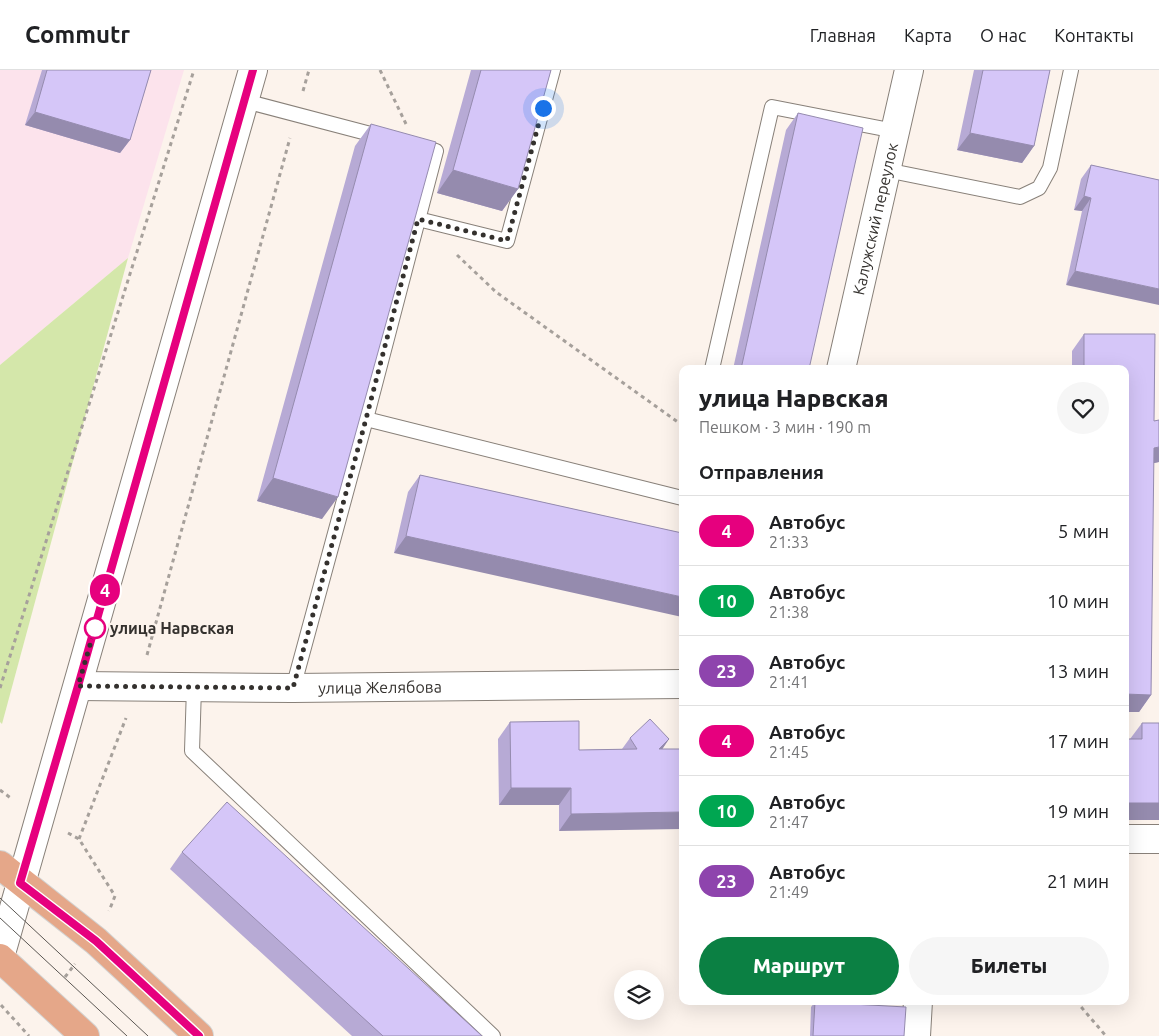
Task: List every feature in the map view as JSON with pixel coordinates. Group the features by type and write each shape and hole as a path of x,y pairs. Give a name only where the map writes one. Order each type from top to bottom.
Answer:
{"main road":[{"path":"0,865 20,883 96,941 199,1036"},
{"path":"0,958 85,1036"}],"street":[{"path":"0,958 253,70"},
{"name":"Калужский переулок","path":"842,365 909,70"},
{"name":"улица Желябова","path":"78,686 293,688 679,684"},
{"path":"1129,839 1159,839"},
{"path":"916,1036 918,1005"}],"lane":[{"path":"418,219 507,241 553,70"},
{"path":"886,170 1020,197 1040,188 1050,168 1071,70"},
{"path":"245,101 436,151 293,688"},
{"path":"713,365 772,107 895,131"},
{"path":"366,419 679,497"},
{"path":"194,687 192,751 493,1036"}],"path":[{"path":"0,688 194,70"},
{"path":"79,839 138,687 309,70"},
{"path":"380,70 407,143"},
{"path":"453,252 496,292 679,423"},
{"path":"0,1004 29,1036"},
{"path":"1079,1005 1106,1036"}],"shaded area":[{"path":"0,70 184,70 128,258 0,365"}],"green space":[{"path":"128,258 2,724 0,722 0,365"}],"building":[{"path":"47,70 151,70 130,140 35,112"},
{"path":"481,70 551,70 518,189 453,170"},
{"path":"983,70 1050,70 1034,146 970,133"},
{"path":"798,113 863,128 810,365 742,365"},
{"path":"371,124 436,142 338,497 273,478"},
{"path":"1091,165 1159,180 1159,289 1075,271 1091,198 1084,196"},
{"path":"1084,334 1155,334 1154,421 1159,420 1159,447 1154,448 1151,695 1129,694 1129,365 1084,365"},
{"path":"420,475 679,532 679,596 406,536"},
{"path":"650,719 669,739 659,749 679,749 679,812 571,814 571,788 511,788 510,722 579,721 579,750 637,749 630,738"},
{"path":"1142,723 1159,723 1159,803 1129,803 1129,739 1142,739"},
{"path":"227,802 482,1036 383,1036 182,852"},
{"path":"815,1005 906,1007 904,1036 813,1036"}],"tram line":[{"path":"0,898 148,1036"},
{"path":"0,918 127,1036"}],"bus line":[{"name":"4","path":"199,1036 96,941 20,883 253,70"}],"place":[{"name":"улица Нарвская","path":"95,628"}],"route":[{"path":"95,628 78,686 293,688 418,219 507,241 543,108"}]}
